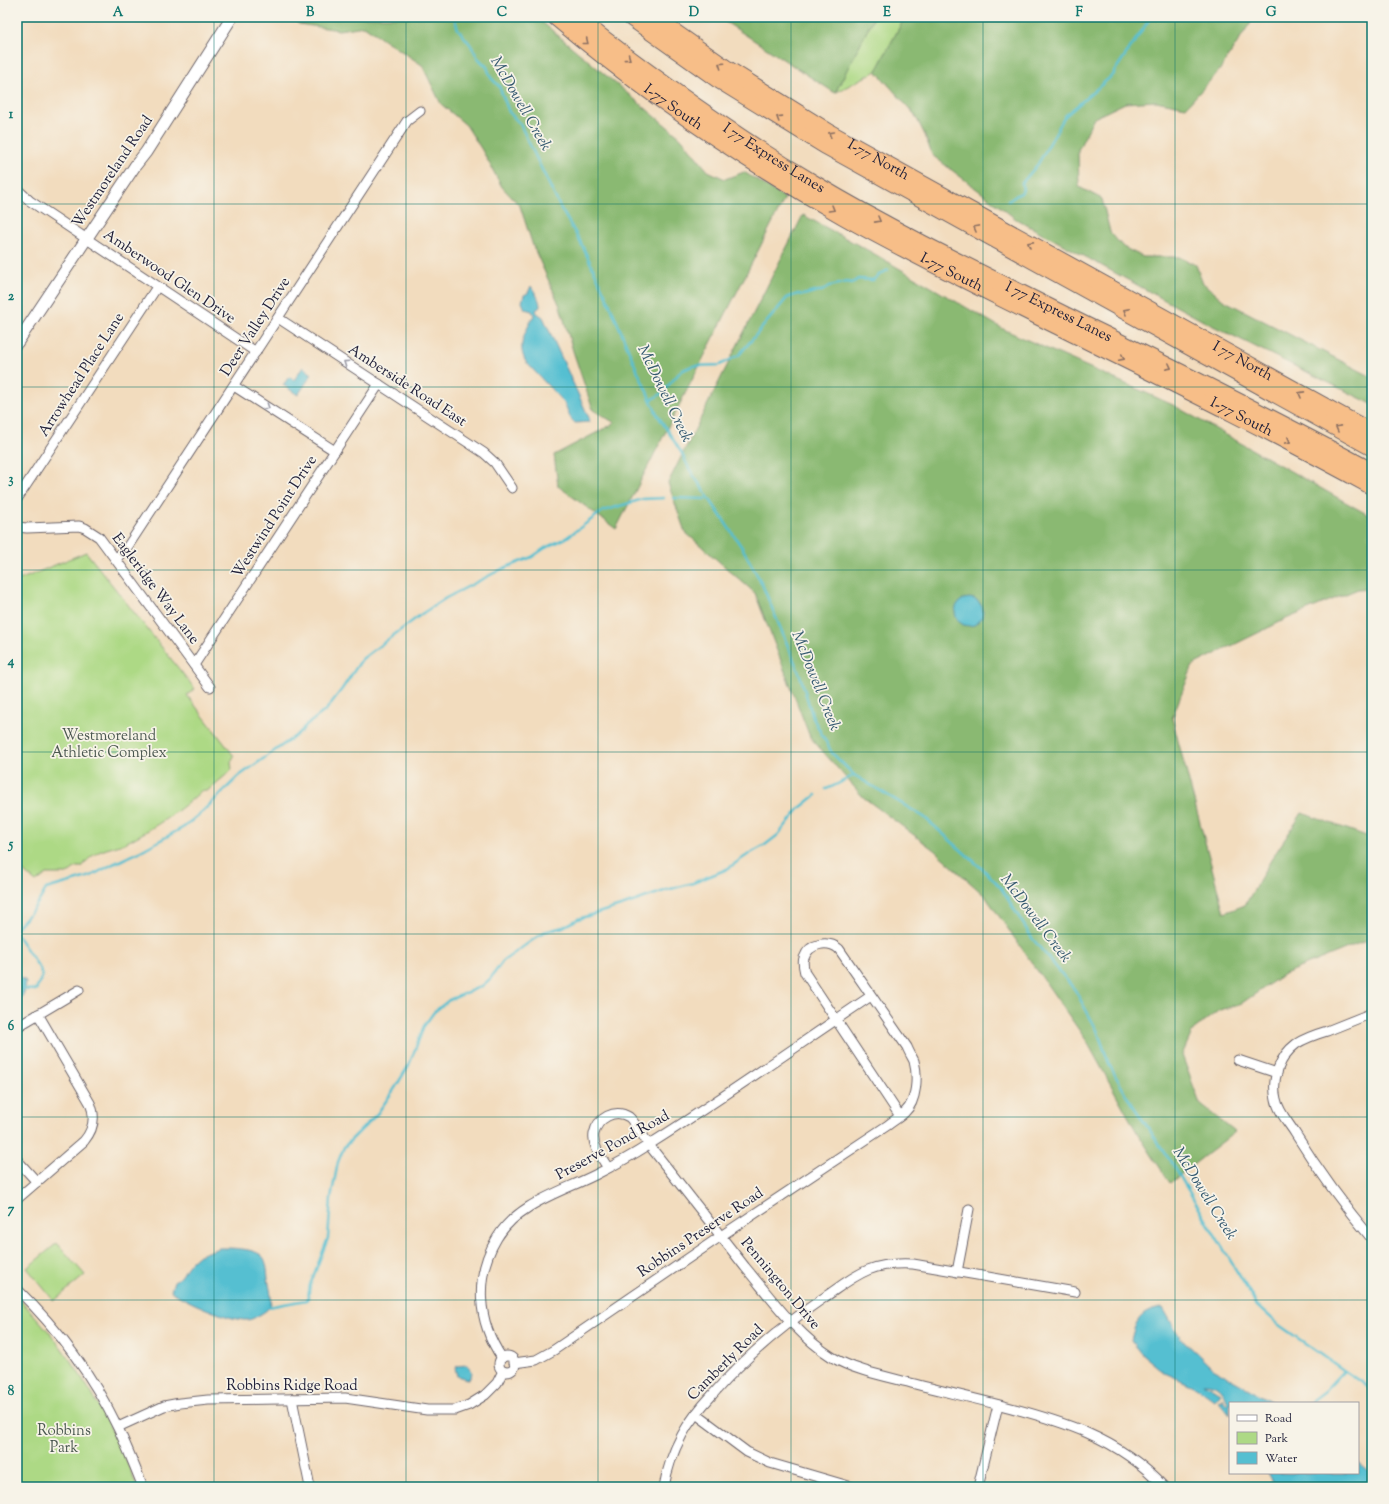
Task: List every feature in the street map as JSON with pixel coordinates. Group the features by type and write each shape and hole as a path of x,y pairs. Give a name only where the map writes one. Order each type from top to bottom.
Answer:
{"highway":[{"name":"I-77 South","path":"556,17 630,76 698,125 771,173 844,216 949,272 1244,419 1372,486"},
{"name":"I 77 Express Lanes","path":"575,17 638,66 706,114 778,162 844,201 942,254 1250,408 1372,472"},
{"name":"I 77 Express Lanes","path":"631,17 718,79 789,124 1372,447"},
{"name":"I-77 North","path":"652,17 725,68 801,116 1114,290"},
{"path":"1034,261 1073,275 1092,286 1114,290"},
{"name":"I 77 North","path":"1114,290 1372,433"}],"street":[{"name":"Westmoreland Road","path":"17,343 134,166 149,147 232,17"},
{"name":"Deer Valley Drive","path":"116,559 128,546 407,122 420,111"},
{"name":"Amberwood Glen Drive","path":"17,189 30,202 256,352"},
{"name":"Arrowhead Place Lane","path":"17,499 157,287"},
{"name":"Amberside Road East","path":"278,318 484,453 495,463 512,488"},
{"name":"Westwind Point Drive","path":"194,665 379,384"},
{"path":"234,386 335,451"},
{"name":"Eagleridge Way Lane","path":"17,526 27,528 72,526 85,528 99,537 210,686"},
{"name":"Robbins Preserve Road","path":"514,1363 536,1360 544,1357 900,1116 906,1111 914,1097 916,1078 914,1062 907,1047 838,949 834,945 826,943 813,947 808,951 804,958 803,967 805,973 900,1116"},
{"path":"17,1027 78,990"},
{"name":"Preserve Pond Road","path":"502,1358 488,1333 482,1313 481,1281 491,1251 497,1238 506,1226 524,1210 537,1202 608,1168 649,1145 872,996"},
{"path":"1372,1013 1296,1044 1283,1059 1277,1073 1275,1090 1279,1107 1305,1148 1342,1202 1372,1239"},
{"path":"17,1199 84,1142 89,1135 94,1120 94,1114 90,1103 38,1014"},
{"path":"1238,1060 1277,1073"},
{"name":"Pennington Drive","path":"608,1168 595,1145 594,1134 598,1123 607,1115 620,1114 630,1118 649,1145 721,1236 790,1321 811,1342 840,1361 858,1368 1054,1420 1094,1435 1132,1458 1164,1487"},
{"path":"17,1160 37,1182"},
{"path":"957,1272 968,1209"},
{"name":"Camberly Road","path":"664,1487 666,1475 674,1451 682,1435 696,1414 737,1368 761,1345 790,1321 850,1279 874,1268 903,1263 1075,1292"},
{"path":"17,1289 38,1310 65,1343 96,1388 118,1427 143,1487"},
{"path":"509,1356 513,1359 514,1363 514,1367 511,1371 503,1371 499,1365 502,1358 509,1356"},
{"name":"Robbins Ridge Road","path":"118,1427 160,1408 180,1403 208,1400 345,1398 426,1410 451,1410 468,1405 485,1395 497,1382 503,1371"},
{"path":"292,1399 310,1487"},
{"path":"978,1487 998,1405"},
{"path":"696,1414 747,1452 770,1463 852,1487"}],"green space":[{"path":"290,17 536,17 681,138 708,171 725,179 744,172 785,198 616,529 558,486 554,455 615,423 593,410 573,351 560,306 533,246 520,206 502,187 482,150 466,125 441,104 422,65 364,26 339,30 299,24"},
{"path":"718,17 874,17 835,93"},
{"path":"874,17 905,17 876,71 835,93"},
{"path":"905,17 1254,17 1219,71 1186,107 1156,101 1125,103 1094,118 1078,150 1079,187 1102,199 1110,232 1123,247 1143,257 1179,257 1196,265 1203,283 1223,300 1372,377 1372,404 1205,322 1016,219 932,155 925,135 915,115 876,71"},
{"path":"803,215 871,252 1005,330 1173,405 1372,517 1372,588 1358,589 1286,619 1193,665 1172,718 1224,913 1245,905 1271,860 1302,813 1372,838 1372,938 1284,974 1242,1003 1218,1011 1193,1030 1182,1055 1200,1104 1235,1132 1170,1183 1138,1134 1086,1040 985,896 934,850 863,797 810,737 755,593 685,532 668,483"},
{"name":"Westmoreland Athletic Complex","path":"86,552 195,689 187,695 234,756 231,762 232,770 207,791 202,790 177,811 139,836 122,844 98,852 93,855 82,867 76,867 67,874 47,874 36,882 17,866 17,581"},
{"path":"57,1243 85,1275 54,1301 27,1268"},
{"name":"Robbins Park","path":"17,1296 52,1336 81,1376 112,1430 137,1487 25,1487 17,1478"}],"water":[{"path":"531,286 540,304 540,307 536,310 537,313 543,317 589,418 589,422 575,423 572,420 564,403 526,362 523,356 523,338 534,315 532,311 525,309 522,302 524,295 528,293"},
{"path":"303,367 312,374 298,395 283,385 289,377 294,380"},
{"path":"969,598 975,599 979,602 982,606 982,618 979,622 975,625 969,626 963,625 959,622 956,618 955,612 956,606 959,602 963,599"},
{"path":"17,976 26,981 24,993 17,1004"},
{"path":"219,1248 235,1248 252,1251 263,1257 271,1293 270,1306 265,1312 247,1320 230,1317 208,1310 171,1291 174,1281 179,1278 191,1262 199,1255"},
{"path":"1163,1308 1180,1337 1213,1369 1272,1402 1229,1402 1229,1414 1218,1402 1219,1400 1222,1401 1222,1397 1226,1404 1228,1402 1221,1390 1216,1386 1203,1383 1220,1393 1214,1400 1196,1387 1165,1373 1143,1355 1131,1340 1137,1322 1140,1318 1149,1311"},
{"path":"467,1365 472,1373 470,1378 467,1379 457,1376 455,1368 457,1366"},
{"path":"1359,1463 1372,1473 1372,1487 1276,1487 1269,1474 1359,1474"}],"waterway":[{"path":"17,19 21,17"},
{"name":"McDowell Creek","path":"455,17 458,29 470,44 478,58 487,67 491,78 499,86 509,112 520,124 561,209 580,241 608,300 657,414 681,452 690,470 743,549 762,584 800,675 813,718 832,753 854,775 924,817 988,874 1001,888 1032,938 1075,990 1097,1030 1110,1066 1128,1098 1175,1168 1257,1305 1279,1325 1372,1390"},
{"path":"1008,201 1021,193 1023,190 1022,183 1038,164 1065,116 1114,74 1151,17"},
{"path":"651,400 661,394 681,371 692,366 720,365 739,355 787,298 798,294 803,295 822,291 830,286 847,282 852,283 858,279 873,280 888,270"},
{"path":"17,927 33,910 46,889 91,876 184,827 239,776 301,732 304,727 326,710 362,659 423,613 446,598 502,569 532,557 545,548 566,538 603,511 643,499 664,498"},
{"path":"673,498 709,499"},
{"path":"826,789 854,775"},
{"path":"265,1306 268,1307 306,1300 308,1298 310,1285 328,1238 331,1198 338,1162 344,1147 377,1114 395,1088 409,1065 424,1026 434,1012 449,1000 482,986 490,979 503,961 544,932 563,927 578,919 693,883 727,869 778,835 800,808 816,795"},
{"path":"17,935 40,969 42,976 36,990 17,989"},
{"path":"1311,1402 1325,1391 1344,1371"}]}
